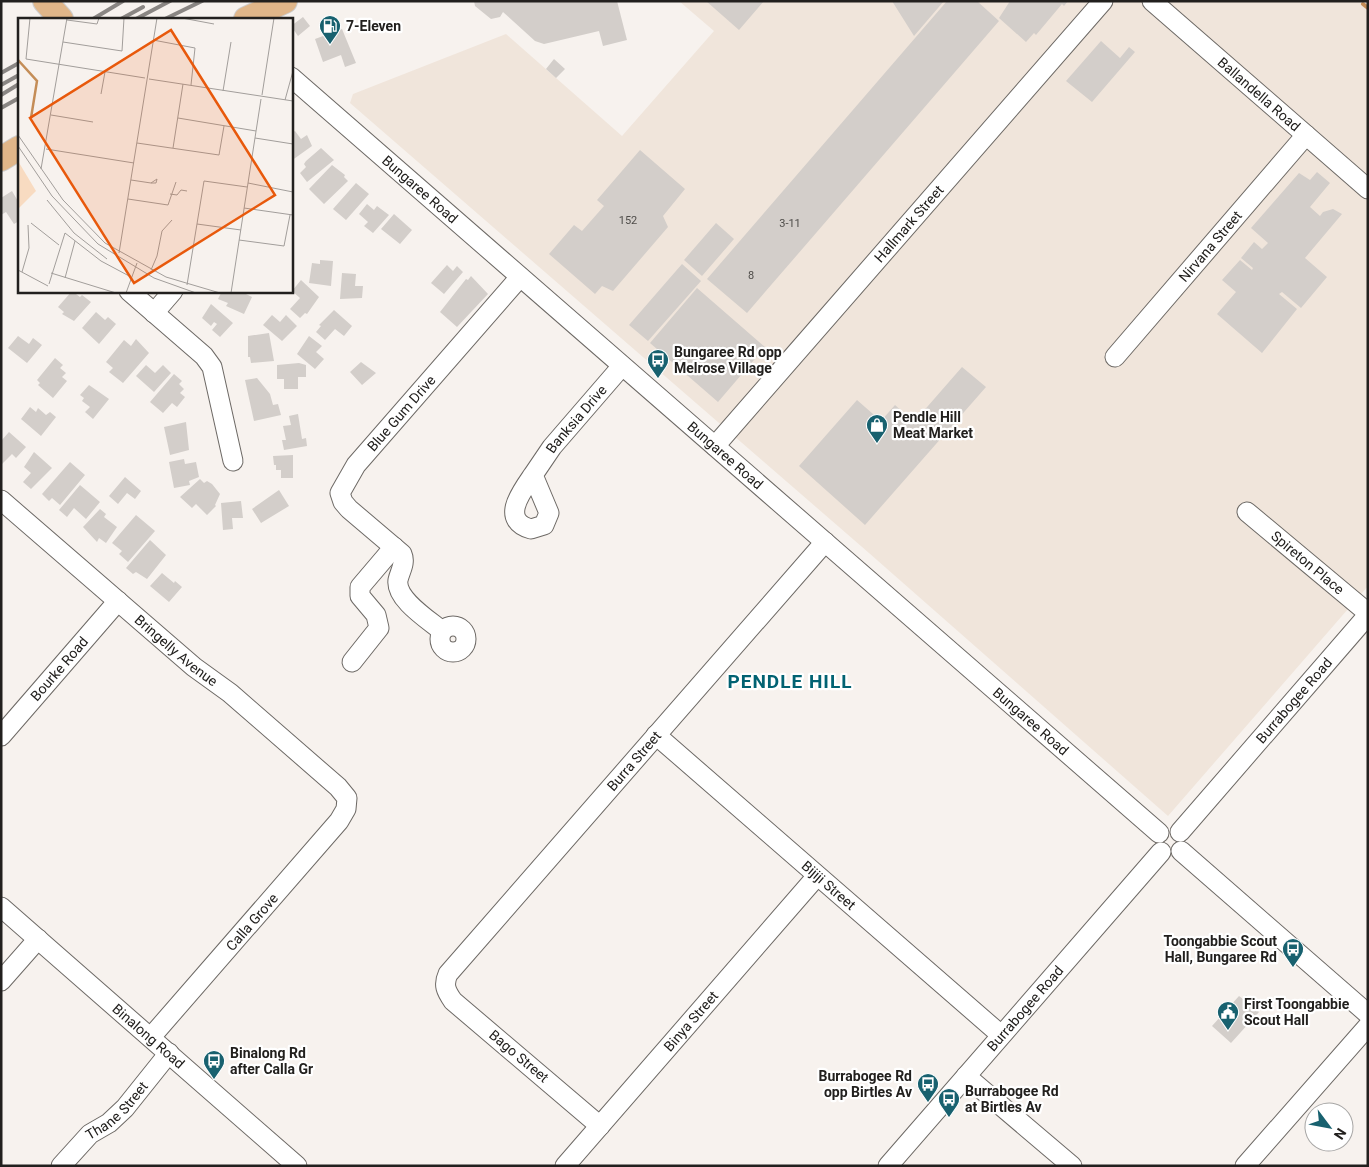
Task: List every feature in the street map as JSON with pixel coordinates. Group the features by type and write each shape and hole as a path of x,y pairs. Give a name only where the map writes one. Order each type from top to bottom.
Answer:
{"main road":[{"path":"248,18 284,1"}],"street":[{"name":"Hallmark Street","path":"715,446 1103,1"},
{"name":"Ballandella Road","path":"1152,1 1368,189"},
{"name":"Bungaree Road","path":"292,78 1159,833"},
{"name":"Nirvana Street","path":"1115,357 1306,135"},
{"name":"Blue Gum Drive","path":"442,631 401,594 398,584 404,557 343,502 340,497 340,489 356,465 520,277"},
{"path":"130,292 204,356 212,367 234,461"},
{"path":"154,313 172,292"},
{"name":"Banksia Drive","path":"533,475 552,447 622,366"},
{"name":"Bringelly Avenue","path":"1,500 194,668 230,693 338,786 348,803"},
{"name":"Spireton Place","path":"1247,512 1368,614"},
{"name":"Burra Street","path":"444,982 448,974 825,542"},
{"path":"352,662 378,628 376,615 360,596 360,587 394,547"},
{"name":"Bourke Road","path":"1,736 118,601"},
{"name":"Burrabogee Road","path":"1180,832 1368,614"},
{"name":"Bijiji Street","path":"656,735 1001,1035"},
{"name":"Calla Grove","path":"151,1037 339,821 348,803"},
{"path":"1169,827 1180,832 1185,841 1181,851 1171,855 1161,852 1157,845 1159,833 1169,827"},
{"path":"1181,851 1368,1014"},
{"name":"Burrabogee Road","path":"888,1166 1161,852"},
{"name":"Binya Street","path":"565,1166 817,876"},
{"name":"Binalong Road","path":"1,907 297,1166"},
{"path":"1,981 38,939"},
{"name":"Bago Street","path":"444,982 446,991 453,1000 600,1126"},
{"path":"1245,1166 1368,1026"},
{"name":"Thane Street","path":"61,1166 90,1134 109,1123 125,1108 169,1053"},
{"path":"966,1076 1072,1166"}],"shaded area":[{"path":"679,1 1368,1 1368,586 1168,816 869,553 350,103 353,94 506,34 622,136 714,31"}],"building":[{"path":"474,1 617,1 627,40 603,46 599,31 544,44 535,41 503,12 500,17 491,19 475,6"},
{"path":"706,1 764,1 739,30"},
{"path":"892,1 944,1 914,36"},
{"path":"947,1 977,1 999,21 747,313 707,279"},
{"path":"1010,1 1068,1 1064,6 1062,4 1036,35 1034,33 1026,42 999,18"},
{"path":"303,17 310,26 298,36 292,25"},
{"path":"342,29 356,63 345,67 341,55 323,62 315,39"},
{"path":"1101,41 1120,58 1129,47 1135,52 1092,102 1066,81"},
{"path":"554,59 565,69 556,78 546,69"},
{"path":"295,131 301,139 307,135 312,146 292,160 292,132"},
{"path":"321,148 334,160 307,182 300,173 306,167 304,164 306,161"},
{"path":"640,150 685,189 663,216 668,227 613,291 602,286 595,294 549,254 574,225 582,231 604,206 597,200"},
{"path":"332,165 345,175 344,177 348,181 324,204 309,189"},
{"path":"1317,172 1330,183 1310,207 1320,216 1323,212 1333,209 1342,214 1305,258 1327,277 1301,308 1282,292 1279,294 1297,309 1262,353 1217,314 1236,292 1222,280 1240,260 1252,270 1253,268 1241,258 1254,242 1262,249 1268,243 1251,228 1299,173 1310,180"},
{"path":"356,183 369,194 346,220 333,209"},
{"path":"12,191 18,201 18,222 14,224 6,212 1,215 1,198"},
{"path":"367,204 374,210 377,206 389,215 373,233 364,226 368,222 359,214"},
{"path":"394,214 412,230 400,244 381,229"},
{"path":"716,223 734,239 702,276 684,260"},
{"path":"320,260 333,261 331,286 309,283 312,263 320,264"},
{"path":"682,264 701,281 648,341 629,325"},
{"path":"447,265 453,271 457,266 463,272 444,294 431,283"},
{"path":"342,273 356,274 355,286 363,286 362,298 340,299"},
{"path":"471,276 488,294 457,327 440,312 466,279 468,280"},
{"path":"301,280 319,297 307,314 305,313 300,318 290,309 300,298 292,291"},
{"path":"697,288 765,347 718,402 650,343"},
{"path":"71,292 80,297 82,295 91,302 74,321 62,314 64,312 58,307"},
{"path":"222,292 242,292 252,297 244,314 226,306 228,303 218,299"},
{"path":"211,304 233,323 220,337 212,330 217,324 214,322 211,326 202,318"},
{"path":"334,310 352,326 344,336 335,329 325,340 316,332 321,326 319,325"},
{"path":"96,312 105,320 108,317 116,324 99,344 82,328"},
{"path":"272,315 280,322 286,315 297,326 282,341 263,325"},
{"path":"269,333 274,361 251,363 250,357 248,357 248,336"},
{"path":"18,336 29,344 33,338 42,345 27,363 8,348"},
{"path":"309,336 322,346 316,352 324,359 315,369 297,354"},
{"path":"136,339 149,353 123,383 109,372 113,368 106,362 124,340 131,346"},
{"path":"55,358 63,365 60,368 66,373 62,377 67,381 53,398 38,385 40,383 37,380"},
{"path":"361,362 376,373 362,385 350,372"},
{"path":"299,363 306,365 306,377 298,377 298,389 284,389 284,379 277,379 277,365"},
{"path":"146,365 155,373 163,365 171,373 154,392 136,376"},
{"name":"Pendle Hill Meat Market","path":"962,367 986,387 865,525 799,466 857,400 881,421 895,405 914,422"},
{"path":"174,374 182,381 179,384 184,389 180,393 185,397 177,407 172,403 163,413 150,402"},
{"path":"257,378 270,394 273,405 278,404 281,415 254,421 245,380"},
{"path":"89,385 109,399 93,419 85,412 90,407 82,401 84,398 80,395"},
{"path":"30,407 36,412 38,408 46,415 50,412 56,417 41,436 21,419"},
{"path":"298,414 302,439 306,438 307,446 284,450 282,440 286,440 283,426 291,425 289,416"},
{"path":"186,422 189,450 170,455 164,427"},
{"path":"9,432 26,447 16,458 12,454 2,464 1,441"},
{"path":"34,452 52,468 31,489 23,482 31,473 24,467"},
{"path":"293,455 293,478 281,478 281,470 276,470 273,456"},
{"path":"184,459 185,464 196,462 199,477 189,481 190,485 174,488 169,462"},
{"path":"70,462 85,475 60,505 52,498 49,501 42,494"},
{"path":"125,477 141,491 135,499 127,493 118,504 109,496"},
{"path":"200,479 204,483 207,481 212,484 220,494 216,506 207,515 196,504 192,508 180,497"},
{"path":"80,485 100,502 86,519 74,508 67,517 59,510"},
{"path":"279,490 289,506 261,523 252,509"},
{"path":"241,501 243,518 232,518 233,529 223,530 221,503"},
{"path":"100,509 106,514 104,517 117,527 106,543 99,538 97,542 83,527"},
{"path":"136,515 155,531 128,562 119,554 122,551 112,543"},
{"path":"150,540 166,555 147,579 136,572 133,574 126,568"},
{"path":"162,573 182,587 169,602 150,586"},
{"path":"1246,995 1257,1005 1255,1008 1259,1012 1231,1043 1212,1026 1239,996 1243,999"}],"waterway":[{"path":"1363,4 1368,8"}],"railway":[{"path":"95,18 123,1"},
{"path":"138,18 170,1"},
{"path":"167,18 202,1"},
{"path":"123,18 143,7"},
{"path":"1,73 18,64"},
{"path":"1,85 18,76"},
{"path":"1,95 18,85"},
{"path":"1,108 18,99"}],"place":[{"name":"7-Eleven","path":"330,45"},
{"name":"Bungaree Rd opp Melrose Village","path":"658,379"},
{"name":"Pendle Hill Meat Market","path":"877,444"},
{"name":"Toongabbie Scout Hall, Bungaree Rd","path":"1293,968"},
{"name":"First Toongabbie Scout Hall","path":"1228,1031"},
{"name":"Binalong Rd after Calla Gr","path":"214,1080"},
{"name":"Burrabogee Rd opp Birtles Av","path":"928,1103"},
{"name":"Burrabogee Rd at Birtles Av","path":"949,1118"}],"district":[{"name":"PENDLE HILL","path":"790,681"}]}
